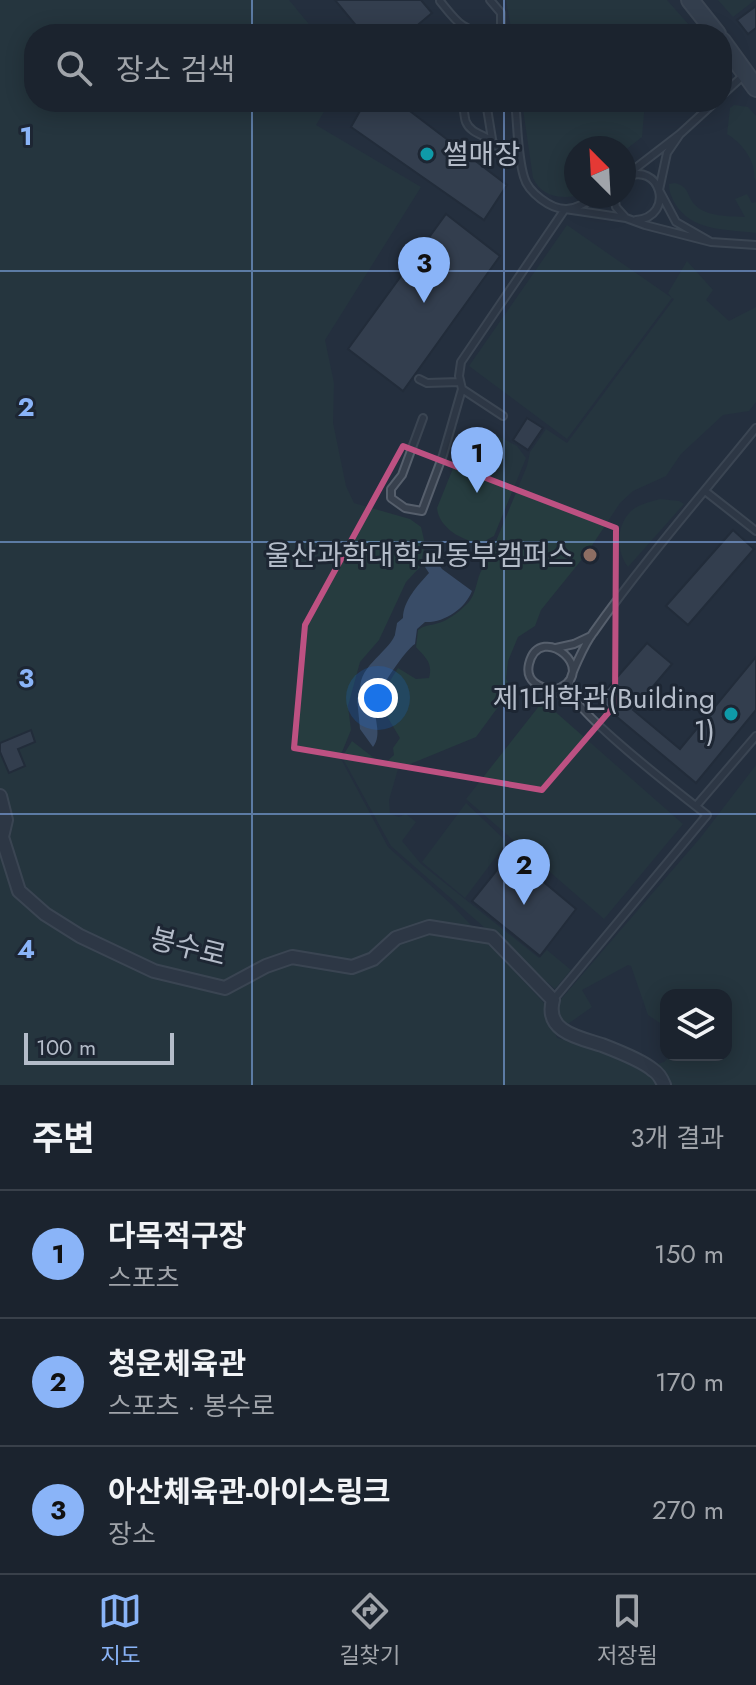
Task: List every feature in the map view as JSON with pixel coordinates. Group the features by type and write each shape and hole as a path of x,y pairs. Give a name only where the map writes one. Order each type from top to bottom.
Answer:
{"main road":[{"path":"690,0 709,24"},
{"path":"732,51 750,70 756,88"}],"street":[{"name":"봉수로","path":"0,796 2,837 19,891 45,914 80,936 154,971 225,988 266,966 292,957 352,967 373,959 396,938 429,927 492,937 553,1000 551,1008 557,1025 568,1036 602,1046 653,1069 664,1085"}],"lane":[{"path":"490,0 501,13 501,24"},
{"path":"440,1 460,24"},
{"path":"732,86 750,70"},
{"path":"464,112 466,123 475,132 492,139"},
{"path":"488,112 496,146 517,151 522,161"},
{"path":"516,112 524,180 544,201 565,209 626,218 642,220 659,205 667,153 680,134"},
{"path":"636,168 704,112"},
{"path":"636,173 645,175 656,183 676,222 711,242"},
{"path":"423,418 402,475 391,489 391,498 405,508 422,511 443,455 461,386 461,362 522,269 569,208"},
{"path":"617,208 626,218 645,225 711,242 756,245"},
{"path":"419,379 427,383 461,386 503,416"},
{"path":"554,690 561,688 570,677 591,636 756,428"},
{"path":"705,491 756,531"},
{"path":"556,648 591,636"},
{"path":"553,1000 707,815 609,734 572,699 533,682 528,669 537,651 550,647 568,655 571,662 568,688 572,699"},
{"path":"696,806 756,736"}],"highlighted area":[{"path":"403,446 616,528 615,705 542,790 294,748 305,625"}],"green space":[{"path":"0,0 289,0 309,24 24,24 24,112 324,112 316,125 421,187 325,340 334,383 333,423 346,486 354,503 410,519 421,527 425,544 420,567 406,582 379,640 360,662 348,706 351,730 340,757 388,847 452,905 545,1004 557,1038 598,1047 645,1068 665,1061 732,1061 732,989 660,989 660,1023 648,1015 631,966 628,965 582,990 592,1007 565,1026 556,1005 701,837 756,765 756,1085 0,1085"},
{"path":"506,0 667,0 688,24 510,24"},
{"path":"718,0 755,0 733,17"},
{"path":"732,106 748,107 756,116 756,181 746,152 727,134"},
{"path":"523,112 644,112 642,137 636,142 636,136 564,136 564,197 551,195 536,184"},
{"path":"675,183 686,189 700,209 718,215 745,217 735,199 747,194 752,203 756,202 756,233 710,227 690,219 681,212 671,195 669,184"},
{"path":"567,225 672,298 567,439 469,366"},
{"path":"687,261 713,290 706,300 729,321 756,307 756,402 749,411 723,415 681,454 666,476 633,491 620,503 587,553 541,610 535,626 518,637 508,661 506,679 512,688 476,737 398,769 389,800 390,814 399,817 406,814 416,822 402,841 421,864 539,958 547,950 571,970 555,989 391,846 342,757 352,741 383,765 394,755 393,748 400,738 382,708 391,699 388,684 398,668 416,679 429,678 429,664 416,647 418,630 449,619 468,603 527,466 530,452 546,429 567,443 672,298 668,293"},
{"path":"485,432 517,446 526,458 494,536 481,543 466,540 453,532 442,522 437,508 464,441"},
{"path":"660,499 684,504 628,567 621,554 619,539 625,518 633,509"},
{"path":"543,701 683,824 604,919 466,799"},
{"path":"466,803 507,842 465,898 422,862"}],"water":[{"path":"435,559 442,569 472,591 453,614 425,622 417,629 415,644 399,661 377,697 378,731 373,747 360,729 357,698 361,694 360,685 367,669 395,635 408,599 429,573 425,567 428,561"}],"building":[{"path":"335,0 421,0 432,13 419,24 355,24"},
{"path":"756,6 756,28 748,34 737,20"},
{"name":"썰매장","path":"359,112 411,112 507,185 484,220 351,127"},
{"path":"446,214 500,256 403,391 348,349"},
{"path":"527,418 543,428 528,450 513,440"},
{"path":"733,530 754,549 688,625 666,606"},
{"name":"제1대학관(Building 1)","path":"647,643 672,664 633,710 680,749 756,657 756,710 696,783 598,699"},
{"path":"31,730 35,742 18,749 25,766 9,773 0,752 0,743"},
{"path":"510,854 576,909 540,956 472,901"}],"place":[{"name":"썰매장","path":"427,154"},
{"name":"아산체육관-아이스링크","path":"424,303"},
{"name":"다목적구장","path":"477,493"},
{"name":"울산과학대학교동부캠퍼스","path":"590,555"},
{"name":"제1대학관(Building 1)","path":"731,714"},
{"name":"청운체육관","path":"524,905"}]}
